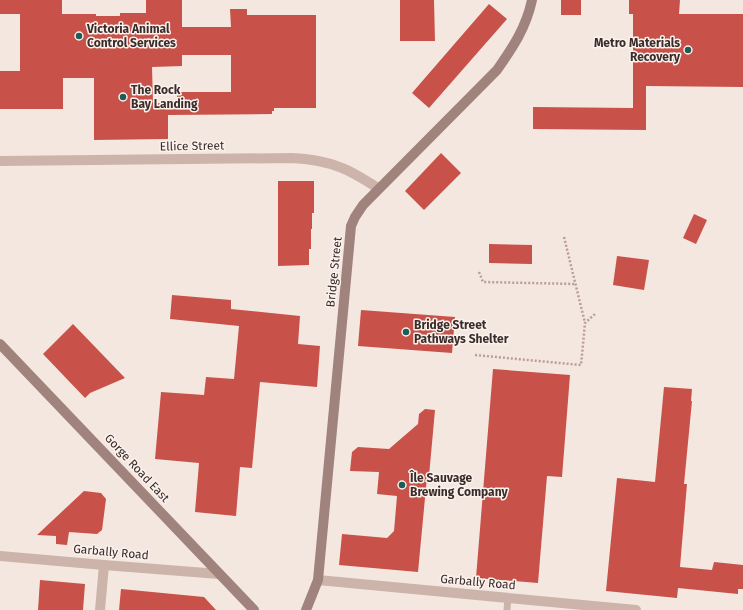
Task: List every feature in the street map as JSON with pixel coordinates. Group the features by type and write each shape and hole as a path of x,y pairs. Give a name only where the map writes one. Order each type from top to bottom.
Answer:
{"street":[{"name":"Bridge Street","path":"306,610 318,580 351,226 363,205 378,188 497,70 512,49 523,29 532,0"},
{"name":"Ellice Street","path":"0,161 292,158 319,160 343,168 378,188"},
{"name":"Gorge Road East","path":"0,344 254,610"},
{"name":"Garbally Road","path":"0,556 219,574"},
{"path":"100,610 104,565"},
{"name":"Garbally Road","path":"318,580 636,610"}],"lane":[{"path":"507,610 508,598"}],"path":[{"path":"475,355 582,365 585,323 564,237"},
{"path":"479,272 483,282 576,284"},
{"path":"585,323 595,314"}],"building":[{"path":"0,0 62,0 62,14 120,16 120,13 146,13 146,0 182,0 182,27 231,27 230,9 247,9 247,15 316,15 316,108 274,108 272,114 168,115 168,139 94,140 94,78 63,78 63,109 0,109 0,71 20,71 20,14 0,14","holes":["182,55 231,55 231,92 177,92 177,104 153,103 152,67 182,66"]},
{"path":"400,0 434,0 435,41 400,41"},
{"path":"561,0 581,0 581,15 561,15"},
{"name":"Metro Materials Recovery","path":"629,0 680,0 679,14 743,14 743,87 646,86 646,130 533,129 533,107 633,108 633,14 629,14"},
{"path":"489,4 507,19 429,108 412,93"},
{"path":"441,153 461,173 424,210 405,191"},
{"path":"278,181 314,181 314,213 312,213 309,265 278,266"},
{"path":"694,214 707,220 696,244 683,238"},
{"path":"489,244 532,245 532,264 489,263"},
{"path":"617,256 649,260 644,290 613,285"},
{"path":"172,295 231,300 231,309 300,316 298,344 320,346 317,387 260,382 252,468 240,467 236,516 195,512 199,463 155,459 161,392 204,395 206,377 234,379 239,326 170,319"},
{"name":"Bridge Street Pathways Shelter","path":"361,310 455,317 452,353 358,346"},
{"path":"73,324 125,378 90,393 85,398 43,354"},
{"path":"493,369 570,375 562,477 547,476 538,583 476,578"},
{"path":"664,387 692,389 684,484 687,484 680,567 712,570 714,562 743,565 743,589 738,589 738,594 678,588 677,598 606,591 617,478 655,482"},
{"path":"425,409 435,410 418,572 339,565 342,534 387,538 394,531 397,496 377,494 379,472 350,471 352,452 358,447 389,449 418,424 419,414"},
{"path":"84,491 101,493 106,499 102,530 97,534 69,532 67,545 56,544 56,536 37,535"},
{"path":"40,580 85,584 83,610 38,610"},
{"path":"121,589 204,597 216,610 119,610"}],"place":[{"name":"Victoria Animal Control Services","path":"79,36"},
{"name":"Metro Materials Recovery","path":"688,50"},
{"name":"The Rock Bay Landing","path":"123,97"},
{"name":"Bridge Street Pathways Shelter","path":"406,332"},
{"name":"Île Sauvage Brewing Company","path":"402,485"}]}
